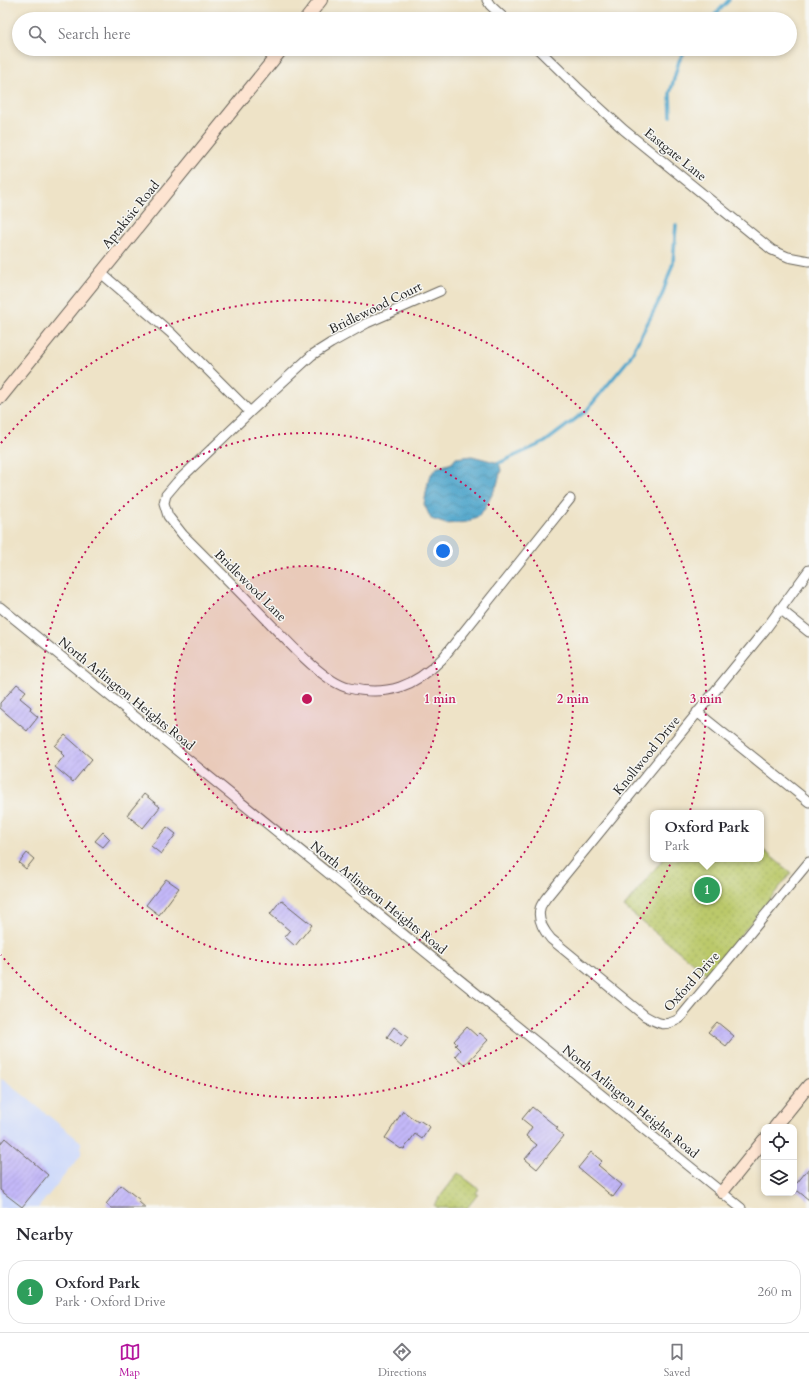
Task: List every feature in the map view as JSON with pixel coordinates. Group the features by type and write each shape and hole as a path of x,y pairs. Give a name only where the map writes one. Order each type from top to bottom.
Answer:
{"main road":[{"path":"312,12 321,0"},
{"name":"Aptakisic Road","path":"0,398 276,56"},
{"path":"777,1124 809,1085"},
{"path":"722,1192 761,1144"}],"street":[{"path":"487,0 498,12"},
{"name":"Eastgate Lane","path":"545,56 624,130 772,250 788,257 809,261"},
{"path":"101,273 171,333 250,412"},
{"name":"Bridlewood Court","path":"250,412 312,355 367,323 440,291"},
{"name":"Bridlewood Lane","path":"250,412 177,482 166,495 164,508 168,516 183,535 309,663 335,682 348,688 389,691 417,680 430,672 570,499"},
{"name":"Knollwood Drive","path":"540,921 540,910 546,898 765,630 809,570"},
{"name":"North Arlington Heights Road","path":"0,607 741,1208"},
{"path":"780,609 809,632"},
{"path":"697,712 809,802"},
{"name":"Oxford Drive","path":"540,921 544,931 551,939 645,1016 658,1023 670,1024 679,1019 809,862"}],"shaded area":[{"path":"1,1077 81,1142 81,1155 38,1208 0,1208"}],"green space":[{"path":"764,850 791,873 708,975 624,907 661,862 764,862"},
{"path":"458,1173 479,1189 476,1193 478,1194 467,1208 438,1208 434,1205"}],"water":[{"path":"472,456 499,463 501,470 497,485 484,510 477,517 467,522 446,524 431,519 424,504 429,477 436,468 452,463 456,458"}],"building":[{"path":"17,684 26,691 20,698 31,707 30,710 38,717 27,731 0,708 0,703"},
{"path":"65,735 92,759 73,782 55,767 64,756 55,746"},
{"path":"144,794 160,807 143,828 127,815"},
{"path":"167,827 176,834 161,854 151,846"},
{"path":"103,832 110,839 103,847 95,841"},
{"path":"27,853 34,859 26,869 19,863"},
{"path":"166,879 179,888 159,915 146,905"},
{"path":"281,900 312,925 295,946 285,937 290,931 270,914"},
{"path":"717,1022 734,1036 726,1046 708,1032"},
{"path":"394,1027 408,1038 401,1047 387,1037"},
{"path":"467,1027 477,1036 480,1033 488,1040 465,1065 455,1056 460,1050 455,1045 457,1044 454,1041"},
{"path":"532,1107 558,1128 556,1129 564,1136 537,1169 525,1159 537,1145 526,1136 532,1127 522,1119"},
{"path":"403,1111 418,1122 419,1120 430,1127 422,1139 415,1134 404,1149 401,1149 385,1138"},
{"path":"5,1138 48,1175 22,1207 0,1190 0,1144"},
{"path":"591,1152 602,1161 598,1165 622,1185 613,1197 578,1168"},
{"path":"809,1168 809,1200 797,1191 797,1183"},
{"path":"121,1185 140,1200 139,1202 146,1208 111,1208 106,1204"}],"waterway":[{"path":"718,12 729,0"},
{"path":"671,116 670,93 679,61 682,56"},
{"path":"499,463 545,442 586,411 629,359 662,295 673,263 676,225"}],"place":[{"name":"Oxford Park","path":"707,890"}]}
